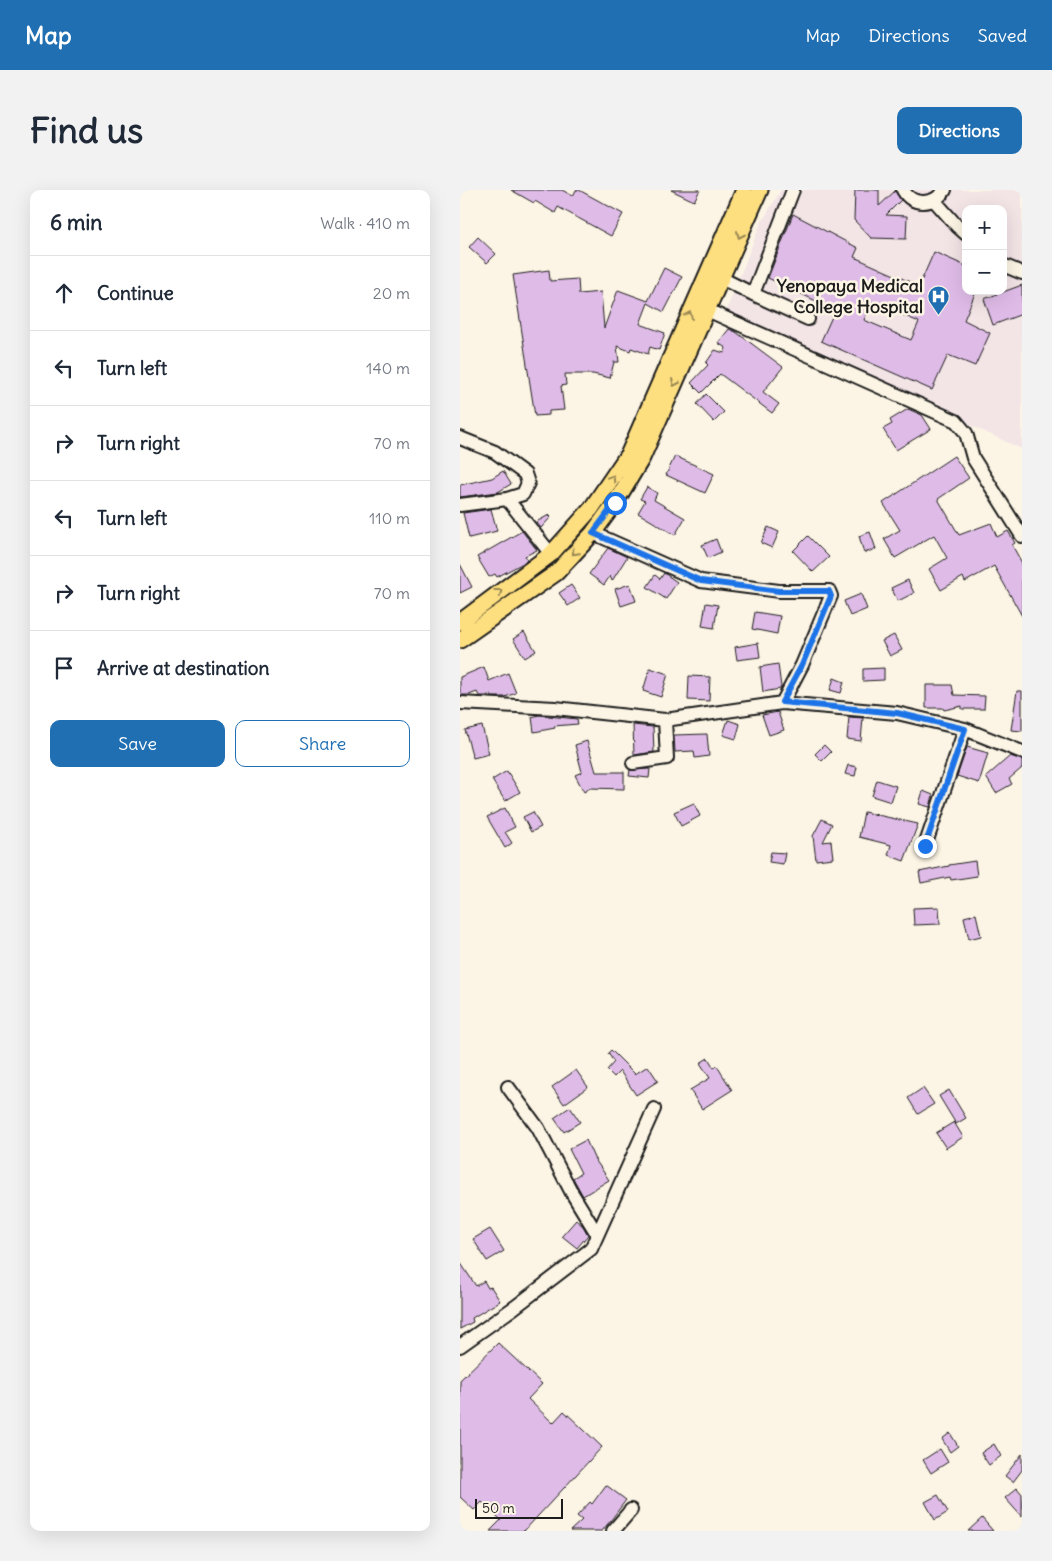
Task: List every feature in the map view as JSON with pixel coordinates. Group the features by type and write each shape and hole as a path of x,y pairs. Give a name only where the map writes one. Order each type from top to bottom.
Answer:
{"main road":[{"path":"460,622 551,554 591,509 629,453 744,201 760,190"},
{"path":"460,640 556,573 593,533 615,503 642,458 721,278 744,201"}],"street":[{"path":"754,294 792,190"},
{"path":"903,190 912,200 920,202 934,200 945,190"},
{"path":"934,200 962,230"},
{"path":"1007,266 1022,273"},
{"path":"721,278 808,319"},
{"path":"707,310 956,421 966,433 973,458 1022,536"},
{"path":"460,438 495,452 525,474 528,483 523,494 507,499 460,505"},
{"path":"507,499 551,554"},
{"path":"593,533 701,581 779,591 829,591 831,596 806,656 782,702"},
{"path":"460,611 478,608"},
{"path":"460,703 555,708 665,720 782,702 897,713 965,729 1022,752"},
{"path":"633,763 667,758 665,720"},
{"path":"925,846 965,729"},
{"path":"508,1088 538,1128 572,1193 598,1234"},
{"path":"460,1346 591,1249 654,1109"},
{"path":"613,1531 632,1510"}],"shaded area":[{"path":"781,190 1022,190 1022,449 740,319 725,314 760,225"}],"building":[{"path":"511,190 562,190 573,196 576,190 579,190 623,214 611,236 558,207 555,213"},
{"path":"671,190 700,190 694,201"},
{"path":"855,190 879,190 879,206 895,191 901,200 886,215 907,216 906,239 871,238 854,220"},
{"path":"793,214 858,248 854,257 919,286 934,252 962,264 962,295 974,295 964,320 990,333 975,366 948,355 932,390 821,341 835,310 768,278","holes":["872,302 919,322 911,340 864,320"]},
{"path":"478,237 496,254 487,263 469,247"},
{"path":"664,268 682,277 664,312 648,303 640,324 665,333 659,350 650,347 648,354 631,348 630,351 617,346 619,362 614,362 610,378 593,374 565,374 566,385 561,386 564,410 549,411 549,415 535,416 513,275 549,270 550,281 578,279 579,294 601,292 604,328 618,290 648,301"},
{"path":"1022,285 1022,314 993,325 984,299 995,295 1007,295 1007,291"},
{"path":"729,329 736,332 783,367 763,392 779,404 772,413 720,374 701,393 691,383 708,365 706,363 715,350 724,353 726,348 718,343"},
{"path":"706,394 724,412 714,422 697,404"},
{"path":"908,409 922,415 931,429 896,450 883,429 892,424 890,420"},
{"path":"675,456 714,474 705,493 666,475"},
{"path":"954,456 969,478 938,499 959,535 991,523 997,537 1008,531 1015,543 1012,545 1022,563 1022,616 994,566 965,582 963,577 941,590 929,569 947,558 934,535 895,558 884,539 900,530 883,503"},
{"path":"503,471 511,484 498,492 460,497 460,485 492,478"},
{"path":"647,487 657,493 654,500 685,518 675,535 638,513 645,501 640,499"},
{"path":"491,509 497,531 469,538 463,513"},
{"path":"549,515 551,517 541,528 536,522"},
{"path":"768,527 779,532 772,548 761,543"},
{"path":"522,531 537,550 525,556 527,560 525,562 497,577 495,574 489,577 477,557"},
{"path":"870,532 876,549 864,553 859,536"},
{"path":"808,536 829,557 813,572 793,551"},
{"path":"716,539 721,552 708,558 702,545"},
{"path":"608,548 627,557 612,581 610,576 604,585 589,574"},
{"path":"460,564 472,587 460,593"},
{"path":"664,573 677,582 666,599 647,587 655,575 660,579"},
{"path":"908,580 914,593 898,601 891,588"},
{"path":"630,584 636,601 621,606 615,589"},
{"path":"571,585 580,598 568,606 559,593"},
{"path":"861,594 867,609 850,616 844,601"},
{"path":"706,603 718,605 714,628 702,626"},
{"path":"755,612 780,616 777,634 752,629"},
{"path":"524,632 536,651 525,658 513,639"},
{"path":"894,635 902,650 890,656 882,641"},
{"path":"758,643 760,657 737,660 735,647"},
{"path":"778,664 780,689 763,692 760,667"},
{"path":"484,667 489,681 508,673 516,693 505,697 491,697 491,694 479,696 477,692 469,695 460,695 460,677"},
{"path":"650,668 668,674 661,697 643,691"},
{"path":"884,668 884,680 863,681 863,669"},
{"path":"689,676 710,677 709,701 688,700"},
{"path":"834,678 844,682 841,693 830,690"},
{"path":"926,685 952,685 954,695 985,696 984,709 962,709 962,706 944,710 943,708 926,708"},
{"path":"1017,691 1022,691 1022,731 1011,730"},
{"path":"778,712 784,730 769,735 762,715"},
{"path":"539,715 577,719 578,724 554,726 555,728 534,732 532,717"},
{"path":"849,717 863,718 861,741 847,739"},
{"path":"728,720 740,724 736,739 723,735"},
{"path":"633,725 653,727 654,752 634,755"},
{"path":"482,726 489,754 473,758 465,730"},
{"path":"707,734 709,756 695,758 694,751 675,752 674,735"},
{"path":"587,741 596,772 624,772 624,789 590,788 584,792 575,775 582,772 575,745"},
{"path":"824,745 831,752 822,761 815,754"},
{"path":"967,747 988,753 979,783 957,776"},
{"path":"1010,756 1022,760 1022,768 1009,779 1012,784 996,793 986,777"},
{"path":"848,765 857,767 855,776 845,774"},
{"path":"650,769 649,778 629,776 630,770"},
{"path":"507,771 520,792 505,801 492,780"},
{"path":"877,780 896,786 891,802 872,796"},
{"path":"923,791 933,795 930,807 919,804"},
{"path":"694,803 700,816 681,826 674,812"},
{"path":"505,808 515,827 505,832 512,843 505,848 487,817"},
{"path":"533,812 541,827 531,832 523,817"},
{"path":"864,812 918,824 904,861 888,855 891,845 859,837"},
{"path":"822,819 832,824 823,842 831,841 833,858 816,860 813,836"},
{"path":"771,852 785,853 783,864 769,862"},
{"path":"975,861 977,876 951,880 950,877 921,883 919,872"},
{"path":"939,907 940,924 914,925 913,908"},
{"path":"976,914 981,936 969,939 964,917"},
{"path":"611,1050 635,1074 648,1066 658,1081 636,1095 620,1071 614,1077 607,1070 614,1062 608,1053"},
{"path":"708,1058 714,1068 717,1066 732,1090 702,1109 690,1090 710,1078 700,1063"},
{"path":"576,1070 588,1087 564,1104 552,1087"},
{"path":"923,1088 934,1104 918,1114 908,1098"},
{"path":"949,1090 966,1118 956,1124 939,1096"},
{"path":"570,1107 580,1122 564,1132 554,1118"},
{"path":"954,1122 963,1137 946,1148 936,1133"},
{"path":"586,1140 594,1158 609,1180 583,1196 573,1178 581,1173 569,1149"},
{"path":"576,1220 583,1226 588,1235 577,1248 562,1236"},
{"path":"490,1229 504,1251 487,1261 473,1239"},
{"path":"460,1262 476,1286 484,1281 488,1288 491,1287 500,1301 472,1318 473,1322 460,1329"},
{"path":"498,1343 542,1384 528,1399 553,1423 564,1411 602,1447 524,1531 490,1531 501,1520 482,1502 474,1510 460,1497 460,1380"},
{"path":"950,1433 958,1446 950,1452 942,1439"},
{"path":"994,1444 1001,1456 989,1465 981,1453"},
{"path":"940,1449 948,1462 931,1473 923,1460"},
{"path":"1022,1454 1022,1470 1013,1482 1005,1476"},
{"path":"606,1485 626,1500 611,1520 602,1531 570,1531 582,1520 577,1516 590,1502 592,1504"},
{"path":"1017,1488 1022,1494 1022,1517 1005,1498"},
{"path":"938,1495 948,1512 935,1520 925,1502"},
{"path":"982,1518 993,1531 968,1531"}],"place":[{"name":"Yenopaya Medical College Hospital","path":"939,315"}],"route":[{"path":"615,503 593,533 701,581 779,591 829,591 831,596 802,665 782,702 897,713 965,729 925,846"}]}
